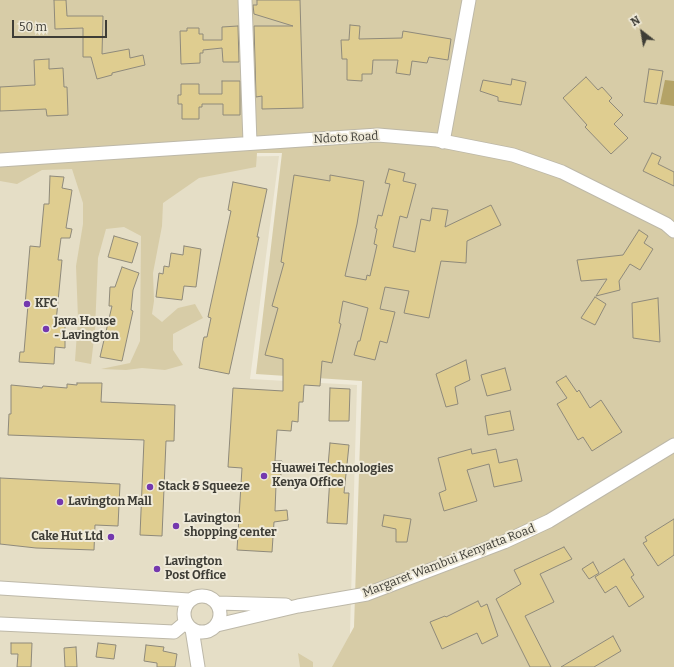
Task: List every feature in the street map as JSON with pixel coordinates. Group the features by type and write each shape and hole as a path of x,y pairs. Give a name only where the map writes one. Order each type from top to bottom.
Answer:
{"street":[{"path":"246,0 250,143"},
{"path":"443,142 469,0"},
{"name":"Ndoto Road","path":"0,160 378,135 443,142 513,155 562,172 666,224 674,231"},
{"name":"Margaret Wambui Kenyatta Road","path":"212,628 298,606 367,594 504,542 549,521 674,446"},
{"path":"0,588 190,600 202,595 211,597 218,603 221,614 212,628 198,666"},
{"path":"190,600 184,608 198,666"},
{"name":"Margaret Wambui Kenyatta Road","path":"218,603 298,606"},
{"path":"0,624 174,632 189,626"},
{"path":"189,626 200,632 212,628"}],"shaded area":[{"path":"0,0 674,0 674,667 332,667 354,627 362,381 256,374 282,153 257,153 256,167 199,178 163,203 162,226 153,273 154,301 152,314 162,322 178,308 195,304 203,318 173,334 173,350 183,365 165,370 142,368 126,370 101,369 130,363 140,341 141,236 124,227 106,229 98,258 95,330 91,364 75,361 78,318 76,266 83,224 83,203 72,169 42,170 17,184 0,181"},
{"path":"665,80 674,81 674,106 660,104"},
{"name":"Lavington shopping center","path":"279,156 250,379 357,385 349,667 0,667 0,160"},
{"path":"298,653 313,662 313,667 300,667"}],"building":[{"path":"54,0 66,0 67,16 103,16 102,54 129,49 130,58 143,55 145,65 112,73 112,75 97,79 91,57 83,57 83,28 55,29"},
{"path":"257,0 300,0 303,108 262,109 262,96 256,97 254,26 293,26 254,14 253,5 257,5"},
{"path":"350,25 360,26 359,39 402,38 403,31 451,39 448,60 429,57 427,63 412,61 410,75 396,73 398,60 373,60 372,74 362,74 362,81 347,80 347,59 342,59 341,40 349,40"},
{"path":"238,26 239,62 223,62 222,48 203,50 203,53 200,53 200,63 181,64 180,31 187,31 187,28 199,28 199,34 203,34 203,40 222,40 222,27"},
{"path":"49,59 49,69 63,68 64,87 67,87 68,115 47,116 46,109 0,111 0,87 35,85 34,60"},
{"path":"649,69 663,71 657,104 644,102"},
{"path":"586,77 598,90 602,87 612,98 609,101 623,115 614,124 628,138 611,154 585,127 587,125 563,98"},
{"path":"512,79 526,82 521,105 498,101 498,97 480,91 483,80 511,85"},
{"path":"222,81 240,81 240,115 223,115 223,104 202,104 202,107 199,107 199,119 182,119 182,104 178,104 178,95 181,95 181,84 199,84 199,94 222,94"},
{"path":"652,153 661,157 658,164 674,172 674,186 643,171"},
{"path":"389,169 405,173 403,181 416,184 407,218 400,216 393,247 415,252 421,219 430,221 432,208 448,210 445,227 491,205 501,225 467,241 466,263 441,261 429,318 404,313 409,291 385,287 380,309 395,312 387,343 380,341 375,360 354,355 358,341 360,341 368,308 343,301 339,323 341,324 332,363 322,361 320,386 304,385 303,402 299,402 298,422 292,421 291,431 277,430 275,461 282,461 280,485 276,485 275,511 287,510 288,520 274,522 272,552 237,550 242,468 228,467 233,388 283,391 283,359 265,355 278,308 272,306 284,263 281,262 294,175 330,181 330,175 364,181 357,224 345,276 366,280 367,275 370,276 377,245 374,244 378,215 382,216 390,184 385,183"},
{"path":"50,176 64,177 62,188 72,190 66,228 72,229 70,238 61,238 58,260 62,260 56,322 65,323 65,348 55,347 54,364 19,362 20,352 24,352 28,305 25,305 30,246 40,247 44,204 49,204"},
{"path":"233,182 267,189 257,237 259,237 229,374 199,368 203,341 204,337 207,337 211,318 208,317 231,211 228,210"},
{"path":"639,230 648,236 644,243 653,249 640,270 630,264 619,281 620,290 596,296 607,279 581,281 577,260 623,255"},
{"path":"114,236 138,243 132,263 108,257"},
{"path":"184,246 201,249 196,287 184,286 182,300 156,297 159,273 163,274 164,266 169,267 171,253 183,255"},
{"path":"122,267 139,273 133,290 131,310 133,311 122,361 100,357 112,306 109,306 110,287 115,287"},
{"path":"595,297 606,304 595,325 581,318"},
{"path":"658,298 660,342 633,338 632,303"},
{"path":"466,360 470,380 455,387 458,404 446,407 436,374"},
{"path":"505,368 511,390 487,396 481,375"},
{"path":"566,376 577,392 579,390 590,408 601,400 622,432 592,451 583,437 578,440 557,404 567,398 556,382"},
{"path":"77,383 102,383 101,402 175,405 174,441 166,441 162,536 140,535 144,440 8,435 9,414 11,414 11,385 42,388 43,386 67,388 67,384 77,385"},
{"path":"330,388 350,389 349,421 329,421"},
{"path":"510,411 514,430 488,435 485,416"},
{"path":"330,443 349,445 344,493 349,493 347,524 327,523 330,477 327,477"},
{"path":"471,449 472,454 496,449 499,463 517,459 522,481 494,487 489,464 467,470 477,501 444,511 439,493 446,490 438,458"},
{"name":"Lavington Mall","path":"0,478 120,484 118,526 95,525 94,550 36,548 0,544"},
{"path":"384,515 411,519 407,542 396,542 396,529 382,526"},
{"path":"674,519 674,555 658,566 643,543 647,541 645,537"},
{"path":"564,547 572,559 540,574 554,602 525,616 551,667 530,667 496,599 521,584 514,570"},
{"path":"624,559 634,575 631,577 644,597 629,607 616,586 605,593 595,577"},
{"path":"593,562 599,573 589,579 582,569"},
{"path":"478,601 481,607 487,604 498,636 482,644 477,633 442,649 430,622 445,616 446,617"},
{"path":"613,636 621,651 594,667 561,667"},
{"path":"11,643 32,643 31,667 17,667 18,654 11,654"},
{"path":"98,643 116,645 114,659 96,657"},
{"path":"146,645 164,647 163,651 177,654 175,667 157,667 157,663 144,661"},
{"path":"76,647 77,667 65,667 64,648"}],"place":[{"name":"KFC","path":"27,304"},
{"name":"Java House - Lavington","path":"46,329"},
{"name":"Huawei Technologies Kenya Office","path":"264,476"},
{"name":"Stack & Squeeze","path":"150,487"},
{"name":"Lavington Mall","path":"60,502"},
{"name":"Lavington shopping center","path":"176,526"},
{"name":"Cake Hut Ltd","path":"111,537"},
{"name":"Lavington Post Office","path":"157,569"}]}
